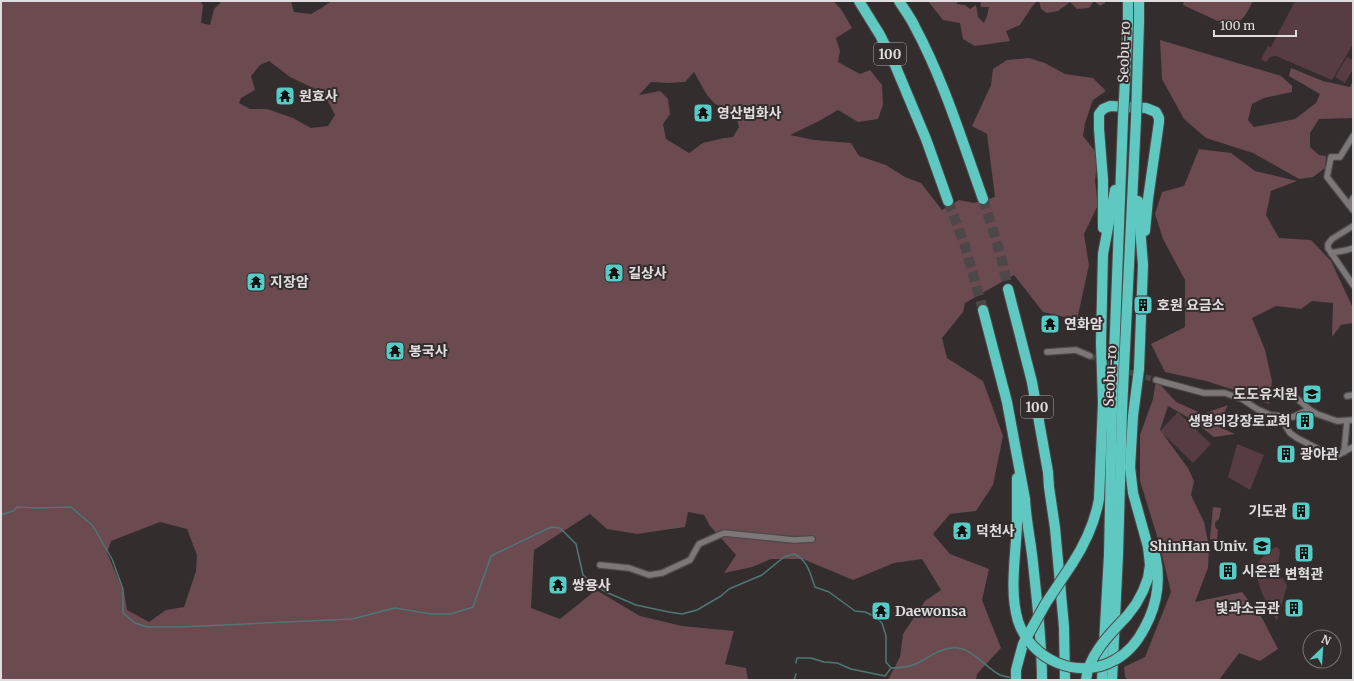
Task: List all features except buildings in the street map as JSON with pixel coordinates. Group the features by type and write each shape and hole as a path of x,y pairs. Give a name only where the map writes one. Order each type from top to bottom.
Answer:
{"highway":[{"name":"100","path":"859,1 880,34 926,139 948,201"},
{"name":"100","path":"899,1 915,26 929,55 983,199"},
{"name":"Seobu-ro","path":"1102,680 1109,555 1112,403 1128,1"},
{"name":"Seobu-ro","path":"1112,680 1122,411 1136,119 1139,1"},
{"path":"1016,452 1017,524 1014,589 1016,610 1022,630 1027,639 1037,650 1048,659 1063,665 1076,668 1093,668 1111,662 1124,654 1137,640 1145,627 1155,602 1158,575 1154,552 1133,493 1130,467 1133,416 1139,369 1143,265 1148,199 1159,122 1156,112 1150,108 1110,106 1103,109 1100,114 1099,129 1104,187 1101,343 1103,403 1100,495 1091,529 1083,547 1046,603 1023,644 1016,675"},
{"path":"1103,254 1121,157"},
{"path":"1133,164 1138,190 1138,209 1143,265"},
{"name":"100","path":"1008,289 1025,351 1039,415 1048,472 1056,528 1064,627 1065,680"},
{"name":"100","path":"983,310 1007,402 1025,499 1037,604 1042,680"},
{"path":"1086,680 1095,654 1136,604 1148,578 1148,547 1138,508"}],"street":[{"path":"1351,208 1327,177 1331,157 1340,157 1353,136"},
{"path":"1351,208 1353,198"},
{"path":"1353,226 1332,239 1328,244 1328,248 1331,253 1353,285"},
{"path":"1331,253 1353,248"},
{"path":"1047,352 1076,350 1090,356"},
{"path":"1156,380 1204,393 1225,393 1242,400 1257,410 1270,415 1293,417 1309,409"},
{"path":"1294,396 1309,409 1330,420 1350,420 1344,452"},
{"path":"1287,417 1285,425 1290,434 1330,455 1336,456 1353,448"},
{"path":"600,565 629,568 648,575 662,573 690,560 699,544 724,533 794,540 812,539"}],"shaded area":[{"path":"1,1 200,1 203,5 201,23 210,25 214,9 222,1 291,1 294,12 311,14 331,1 833,1 841,9 852,28 836,38 840,51 838,62 860,74 870,70 882,85 883,105 878,119 858,122 838,110 790,135 814,140 851,143 859,156 886,165 905,177 921,183 942,210 959,200 974,203 995,197 987,134 972,126 991,85 993,69 1007,60 1029,58 1045,63 1065,74 1093,78 1106,91 1093,100 1085,123 1083,136 1098,155 1095,181 1098,205 1084,234 1089,265 1077,320 1043,312 1014,275 965,303 963,312 942,338 947,358 983,381 1003,436 993,485 976,511 950,514 933,534 950,554 989,569 982,600 1001,648 977,674 976,680 888,680 900,657 903,634 925,601 941,590 922,559 894,563 853,580 803,559 771,559 752,567 724,573 736,555 710,526 704,515 688,512 685,527 637,534 607,529 590,514 534,550 531,608 560,619 596,590 640,616 682,626 734,631 725,664 746,668 748,680 1,680","holes":["269,61 290,77 324,93 335,115 328,126 311,128 293,118 267,109 250,109 239,103 241,98 255,90 251,76 260,65","694,72 707,95 715,104 734,111 739,127 733,137 703,143 689,153 666,139 663,124 670,114 668,99 660,91 639,95 651,82 685,82","160,522 187,529 197,555 196,571 184,607 166,610 149,622 127,610 124,592 107,553 111,541"]},
{"path":"928,1 958,1 957,4 965,5 970,9 976,5 978,17 984,23 989,7 981,7 980,1 1037,1 1020,25 1006,31 1010,41 975,46 963,39 960,23 943,20"},
{"path":"1039,1 1094,1 1089,8 1077,9 1070,2 1058,11 1047,13 1041,9"},
{"path":"1094,1 1105,1 1105,3 1100,6"},
{"path":"1184,1 1253,1 1242,19 1229,24 1222,23 1183,5"},
{"path":"1295,1 1353,1 1353,44 1332,80 1276,56 1270,57 1266,62 1261,59 1268,46 1271,47"},
{"path":"1160,40 1281,76 1292,86 1292,92 1264,98 1252,104 1248,120 1254,127 1295,119 1316,103 1320,94 1289,76 1291,68 1323,81 1350,87 1353,81 1353,118 1319,119 1310,133 1310,147 1319,155 1326,156 1325,168 1313,177 1299,179 1253,153 1206,138 1184,119 1162,79"},
{"path":"1347,57 1353,60 1353,69 1345,83 1335,77"},
{"path":"1199,149 1231,153 1255,171 1297,181 1271,191 1266,215 1279,238 1311,240 1331,261 1353,308 1353,323 1341,325 1332,337 1333,303 1312,301 1301,309 1276,306 1252,318 1265,350 1272,381 1269,404 1244,393 1206,381 1165,372 1151,344 1185,327 1185,280 1163,239 1155,214 1162,192 1184,186"},
{"path":"1156,380 1176,402 1203,414 1228,405 1217,426 1235,434 1214,437 1191,419 1168,406 1160,430 1188,468 1194,481 1191,495 1204,522 1209,546 1208,568 1195,602 1242,592 1262,618 1278,649 1260,661 1239,653 1219,680 1128,680 1125,677 1124,667 1145,657 1171,592 1158,539 1140,481 1140,435 1153,399"},
{"path":"1178,412 1211,444 1193,463 1160,431"},
{"path":"1237,444 1264,455 1250,490 1228,477"},
{"path":"1213,507 1221,508 1219,519 1215,523 1218,530 1217,540 1210,539"},
{"path":"1277,547 1280,550 1278,570 1287,586 1277,621 1268,606 1260,587 1257,569 1260,561 1266,554"}],"waterway":[{"path":"1,515 13,511 17,507 71,507 93,526 112,559 123,589 123,613 135,623 147,627 179,627 352,619 395,608 431,614 451,614 473,607 491,556 551,527 560,528 576,544 583,575 592,583 606,592 636,605 682,614 697,610 721,596 729,589 762,575 784,557 794,554 805,564 810,572 815,587 829,592 855,611 865,612 874,616 882,623 886,636 886,662 891,668 912,665 942,650 959,648 966,650 1000,675 1012,678"},
{"path":"796,663 797,658 811,658 824,662 837,663 851,669 885,676 891,668"},
{"path":"794,680 796,674"}],"tunnel":[{"path":"983,199 1001,256 1008,289"},
{"path":"948,201 965,246 983,310"},
{"path":"1090,356 1125,371 1156,380"}],"place":[{"name":"원효사","path":"285,96"},
{"name":"영산법화사","path":"703,113"},
{"name":"길상사","path":"614,273"},
{"name":"지장암","path":"256,282"},
{"name":"호원 요금소","path":"1143,305"},
{"name":"연화암","path":"1050,324"},
{"name":"봉국사","path":"395,351"},
{"name":"도도유치원","path":"1312,394"},
{"name":"생명의강장로교회","path":"1305,421"},
{"name":"광야관","path":"1286,454"},
{"name":"기도관","path":"1301,511"},
{"name":"덕천사","path":"962,531"},
{"name":"ShinHan Univ.","path":"1262,546"},
{"name":"변혁관","path":"1304,553"},
{"name":"시온관","path":"1228,571"},
{"name":"쌍용사","path":"558,585"},
{"name":"빛과소금관","path":"1294,608"},
{"name":"Daewonsa","path":"881,611"}]}
